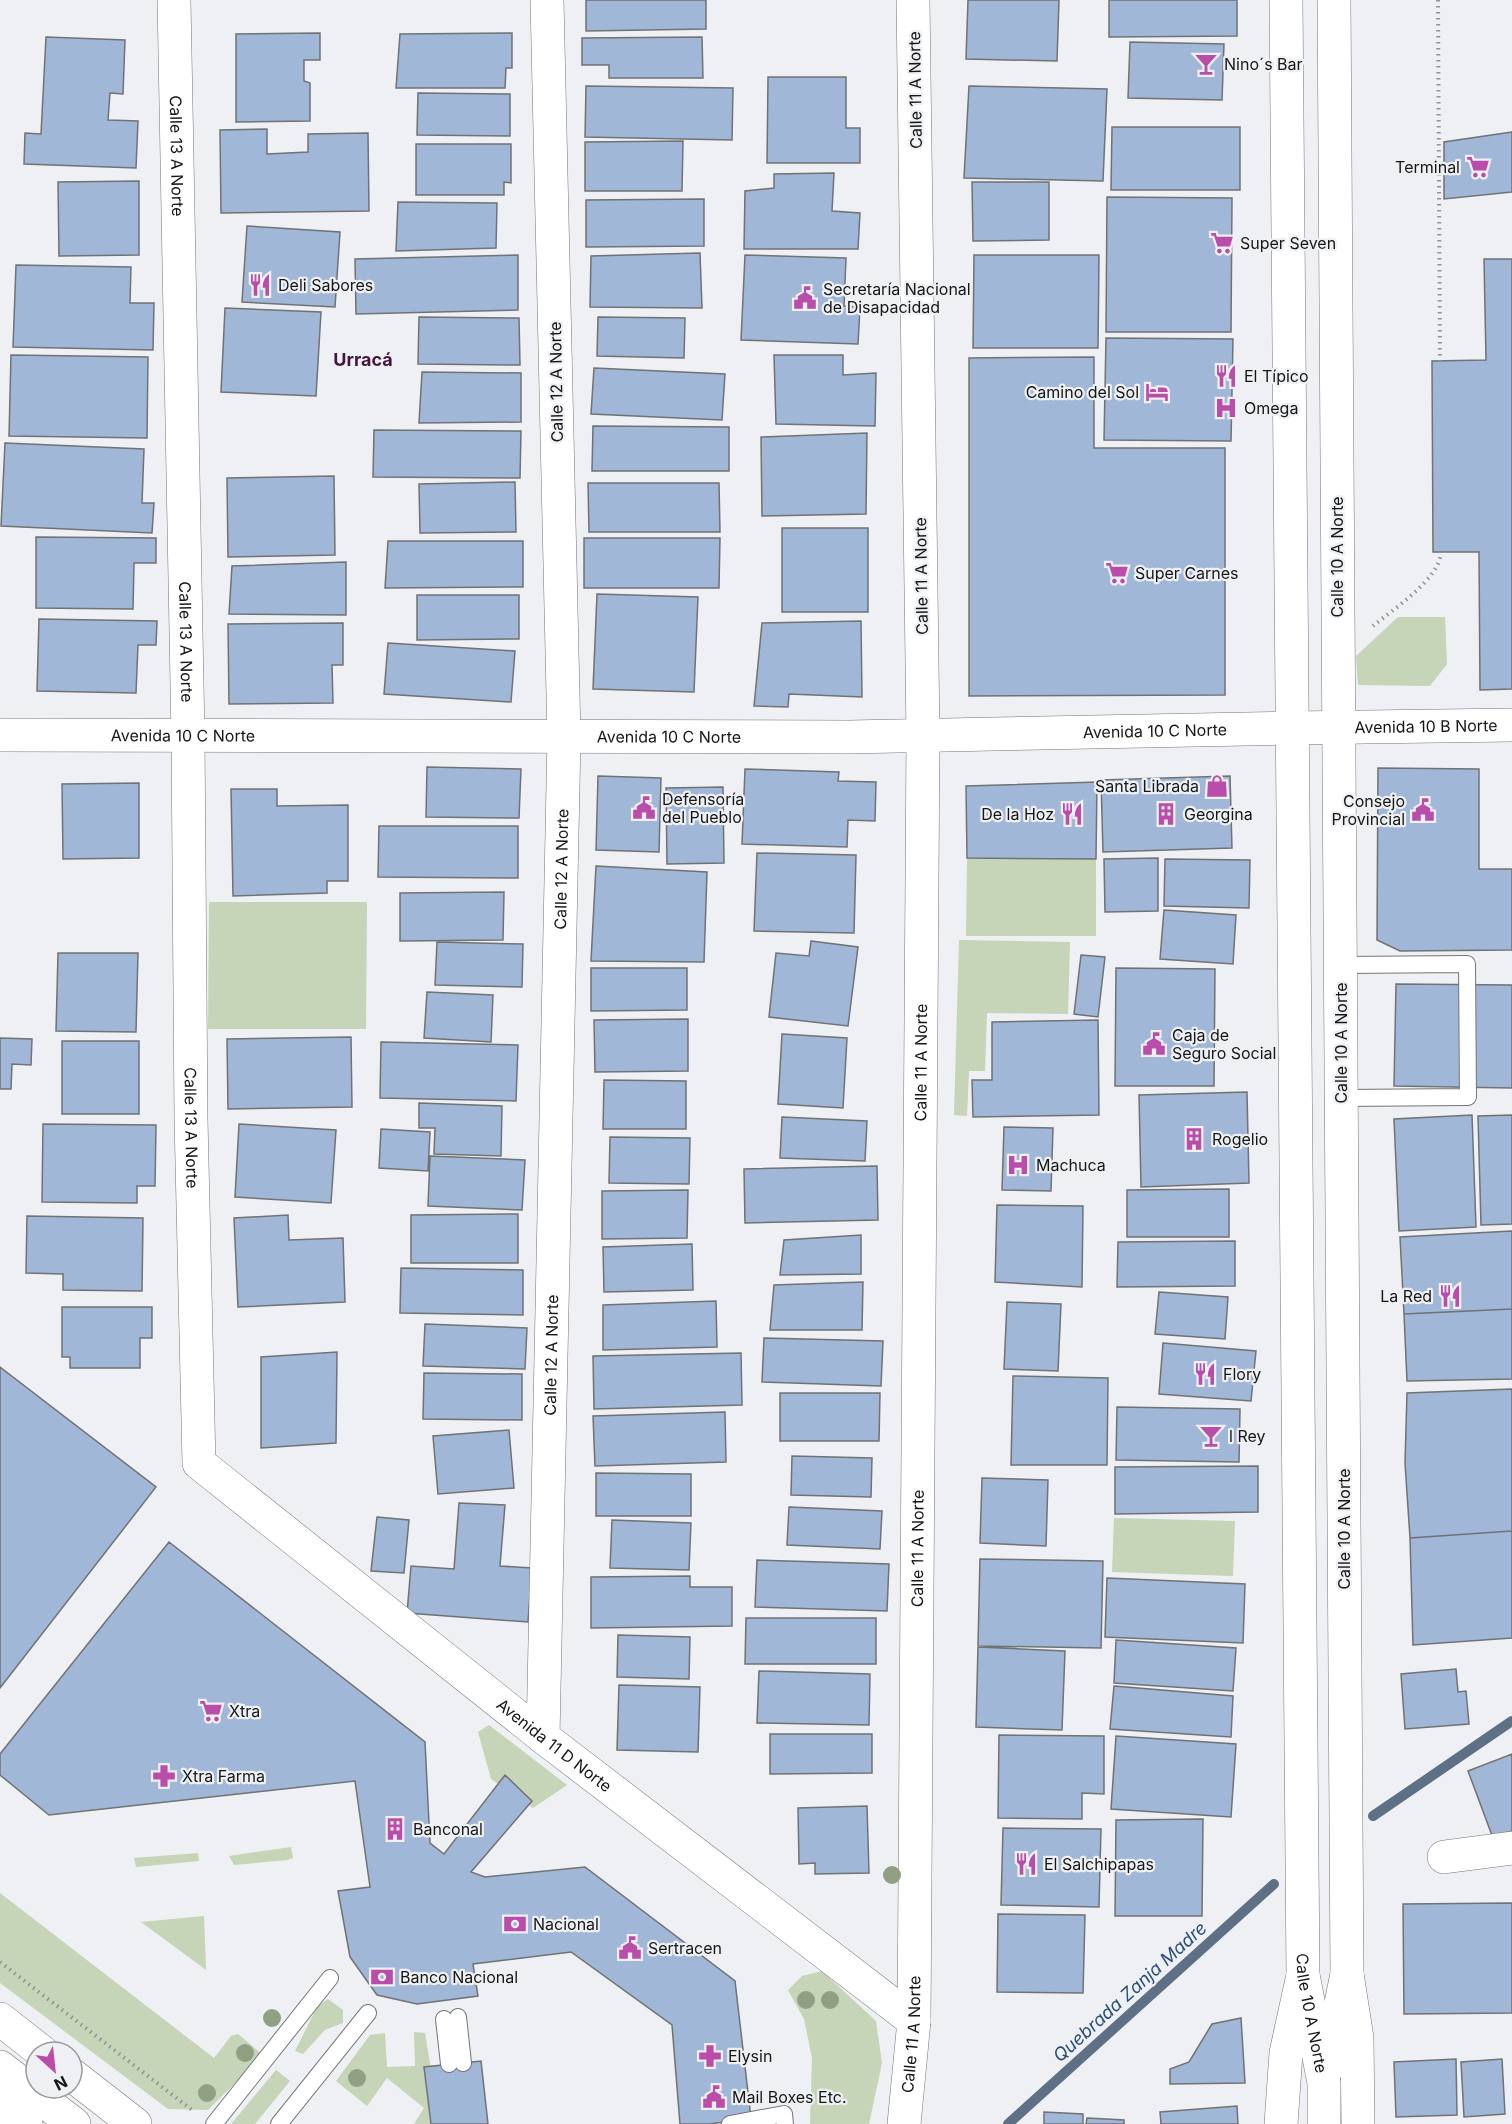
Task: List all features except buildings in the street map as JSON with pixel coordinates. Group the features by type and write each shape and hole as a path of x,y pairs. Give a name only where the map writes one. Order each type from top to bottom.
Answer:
{"main road":[{"name":"Calle 13 A Norte","path":"174,0 188,737 191,1119 199,1463"},
{"name":"Calle 12 A Norte","path":"543,1737 564,738 547,0"},
{"name":"Calle 11 A Norte","path":"904,2124 914,2021 923,736 913,0"},
{"name":"Calle 10 A Norte","path":"1286,0 1303,1975 1324,2106"},
{"name":"Calle 10 A Norte","path":"1324,2106 1347,1974 1334,0"},
{"name":"Avenida 10 B Norte","path":"1338,729 1512,725"},
{"name":"Avenida 10 C Norte","path":"0,735 564,738 923,736 1338,729"},
{"name":"Avenida 11 D Norte","path":"199,1463 543,1737 914,2021"},
{"path":"1444,1857 1512,1848"},
{"path":"1347,1974 1357,2038 1358,2124"},
{"path":"1281,2124 1286,2053 1303,1975"},
{"path":"0,2019 27,2040"},
{"path":"0,2067 74,2124"},
{"path":"84,2084 135,2124"},
{"path":"0,2104 26,2124"}],"lane":[{"path":"1341,965 1467,964 1468,1097 1342,1098"},
{"path":"207,2120 330,1978"},
{"path":"279,2124 368,2013"},
{"path":"451,2018 456,2063"},
{"path":"730,2124 784,2114 785,2124"}],"path":[{"path":"1438,0 1440,361"},
{"path":"1369,629 1425,582 1437,564 1441,552"},
{"path":"0,1962 207,2120"}],"green space":[{"path":"1398,617 1445,617 1447,664 1430,686 1358,685 1356,656"},
{"path":"967,858 1096,859 1096,936 966,936"},
{"path":"209,902 367,902 366,1029 208,1029"},
{"path":"959,940 1070,942 1068,1014 987,1013 985,1071 969,1071 967,1116 954,1115"},
{"path":"1114,1518 1235,1521 1233,1576 1112,1572"},
{"path":"489,1725 567,1785 533,1808 491,1779 478,1732"},
{"path":"291,1847 293,1858 287,1860 234,1865 229,1856"},
{"path":"198,1853 199,1861 136,1867 134,1858"},
{"path":"0,1893 214,2058 231,2036 238,2034 263,2055 208,2110 168,2109 84,2046 84,2040 76,2040 0,1983"},
{"path":"204,1916 206,1970 141,1922"},
{"path":"822,1971 876,2021 882,2063 869,2124 810,2124 812,2058 804,2019 788,1990 802,1976"},
{"path":"328,1999 343,2010 343,2023 325,2030 303,2054 295,2051 317,2007"},
{"path":"414,2032 425,2033 440,2124 414,2124 424,2108 387,2078 367,2106 336,2081 370,2035 385,2033 387,2067 415,2066"},
{"path":"276,2070 290,2081 255,2124 231,2124"}],"waterway":[{"name":"Quebrada Zanja Madre","path":"1373,1816 1512,1721"},
{"name":"Quebrada Zanja Madre","path":"1008,2124 1274,1884"}],"place":[{"name":"Nino´s Bar","path":"1206,64"},
{"name":"Terminal","path":"1478,167"},
{"name":"Super Seven","path":"1222,243"},
{"name":"Deli Sabores","path":"260,285"},
{"name":"Secretaría Nacional de Disapacidad","path":"805,298"},
{"name":"El Típico","path":"1226,376"},
{"name":"Camino del Sol","path":"1157,392"},
{"name":"Omega","path":"1226,408"},
{"name":"Super Carnes","path":"1117,573"},
{"name":"Santa Librada","path":"1217,786"},
{"name":"Defensoría del Pueblo","path":"644,808"},
{"name":"Consejo Provincial","path":"1423,810"},
{"name":"De la Hoz","path":"1072,814"},
{"name":"Georgina","path":"1166,814"},
{"name":"Caja de Seguro Social","path":"1154,1044"},
{"name":"Rogelio","path":"1194,1139"},
{"name":"Machuca","path":"1018,1165"},
{"name":"La Red","path":"1450,1296"},
{"name":"Flory","path":"1205,1374"},
{"name":"l Rey","path":"1211,1436"},
{"name":"Xtra","path":"211,1711"},
{"name":"Xtra Farma","path":"164,1776"},
{"name":"Banconal","path":"395,1829"},
{"name":"El Salchipapas","path":"1026,1864"},
{"name":"Nacional","path":"515,1924"},
{"name":"Sertracen","path":"630,1948"},
{"name":"Banco Nacional","path":"382,1977"},
{"name":"Elysin","path":"710,2056"},
{"name":"Mail Boxes Etc.","path":"714,2097"}],"district":[{"name":"Urracá","path":"363,360"}]}
